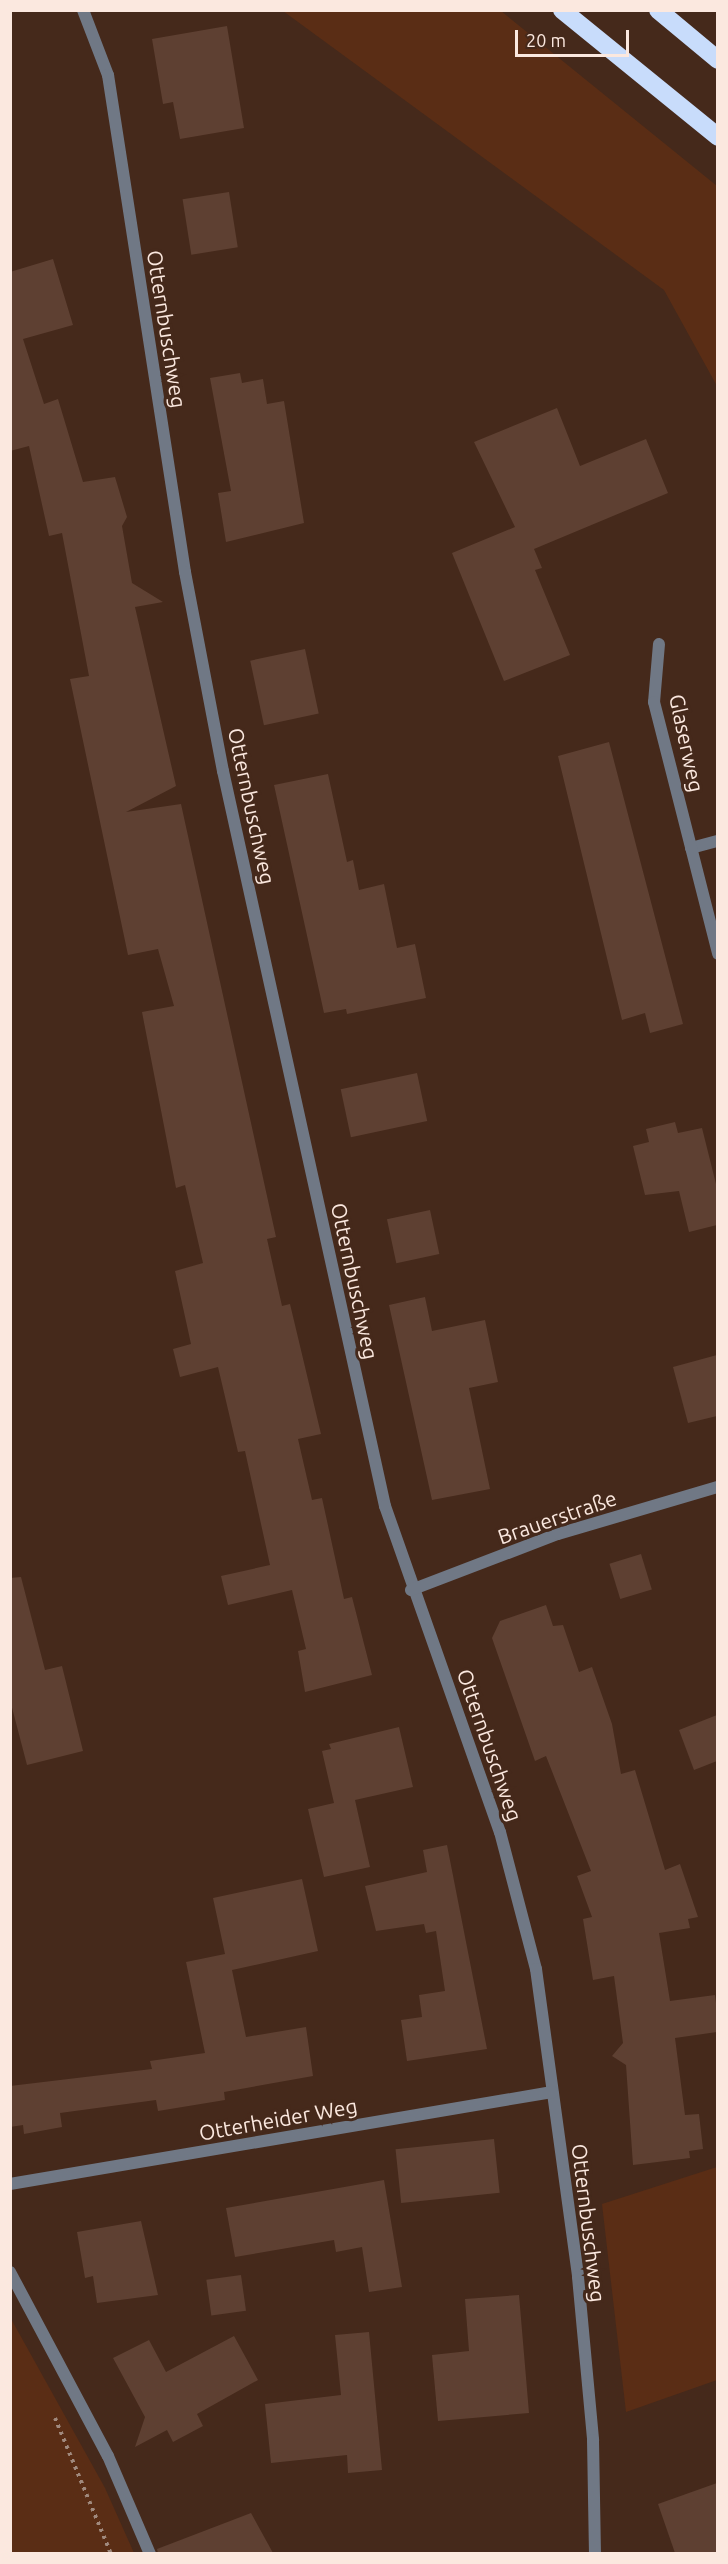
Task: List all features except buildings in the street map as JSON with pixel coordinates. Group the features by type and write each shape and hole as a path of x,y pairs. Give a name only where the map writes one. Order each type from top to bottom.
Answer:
{"highway":[{"path":"562,10 717,137"},
{"path":"658,10 717,60"}],"street":[{"name":"Otternbuschweg","path":"83,10 108,75 185,572 224,771 385,1506 411,1590 500,1832 536,1969 578,2277 593,2440 594,2553"},
{"name":"Glaserweg","path":"659,644 654,702 717,954"},
{"path":"691,848 717,841"},
{"name":"Brauerstraße","path":"411,1590 558,1534 717,1487"},
{"name":"Otterheider Weg","path":"10,2184 552,2092"},
{"path":"10,2271 108,2456 150,2553"}],"path":[{"path":"50,2405 111,2553"}],"shaded area":[{"path":"283,11 501,11 717,186 717,386 664,290"},
{"path":"717,2167 717,2380 626,2412 602,2204"},
{"path":"10,2317 105,2488 134,2553 11,2553"}]}
